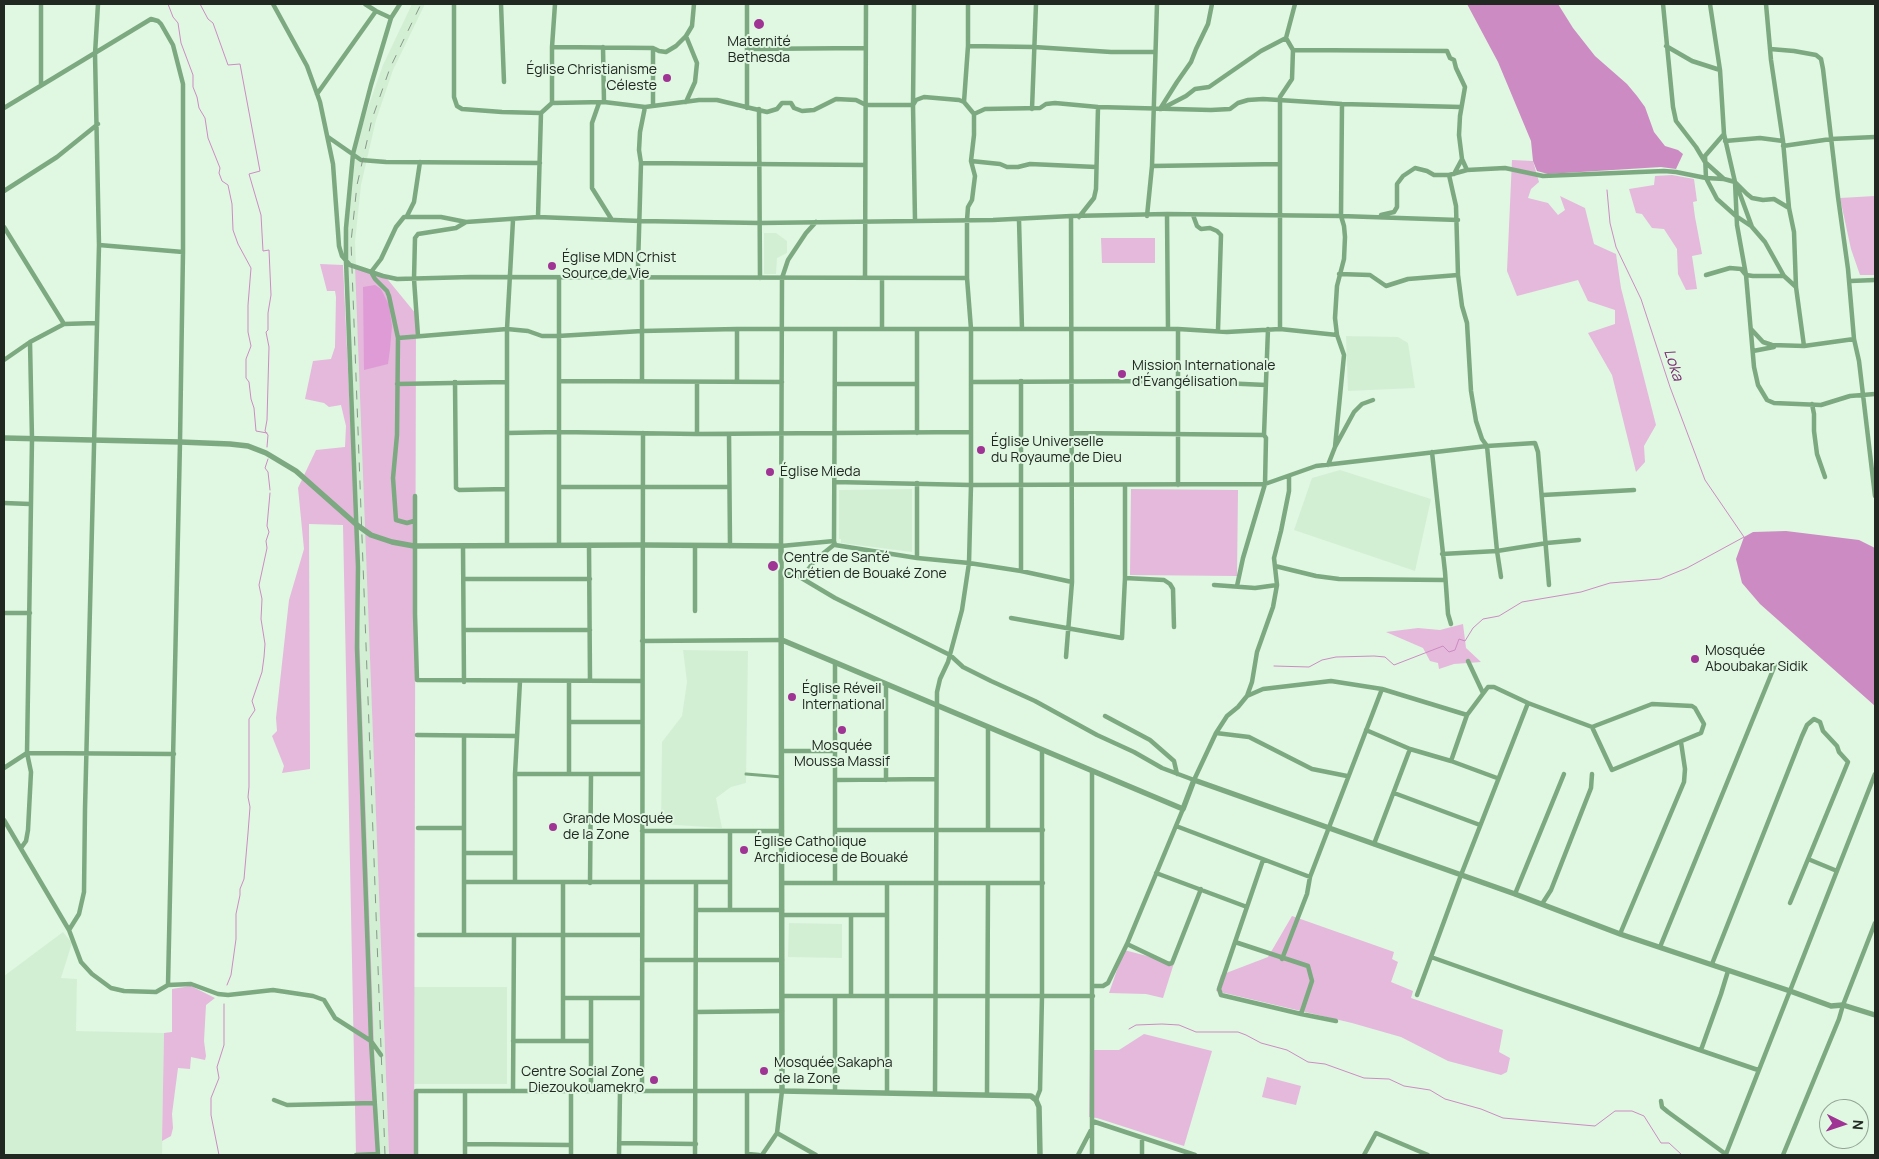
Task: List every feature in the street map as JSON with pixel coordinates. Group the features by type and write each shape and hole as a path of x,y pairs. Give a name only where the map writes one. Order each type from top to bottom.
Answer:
{"street":[{"path":"40,85 41,4"},
{"path":"69,930 79,914 84,892 99,245 98,124 95,54 98,4"},
{"path":"273,4 307,66 317,94 333,164 339,246 342,256 350,265 398,279 967,278"},
{"path":"366,4 391,18"},
{"path":"356,1155 378,1155 371,1041 357,648 357,525 346,228 353,154 391,18 400,4"},
{"path":"454,4 454,97 457,106 467,110 541,113 552,103 601,103 645,107 717,100 767,112 777,109 782,103 790,104 802,111 814,110 828,101 836,99 856,100 866,105 912,104 924,97 949,98 964,102 974,114 971,161 974,176 972,200 968,207 967,220 967,278 971,329 969,563 962,610 948,662 938,685 935,1094"},
{"path":"501,4 504,82"},
{"path":"552,103 552,47 555,4"},
{"path":"552,47 653,48 666,52 676,46 686,36 692,26 694,4"},
{"path":"747,108 748,4"},
{"path":"865,278 866,4"},
{"path":"914,4 912,104 915,220"},
{"path":"964,102 968,46 968,4"},
{"path":"1032,109 1036,4"},
{"path":"1147,216 1152,166 1154,52 1157,4"},
{"path":"1160,110 1191,62 1208,24 1212,4"},
{"path":"1280,329 1280,97 1292,79 1293,50 1286,38 1295,4"},
{"path":"1662,4 1676,121 1696,146 1705,162 1724,179"},
{"path":"1710,4 1720,70 1725,141 1735,182 1752,227"},
{"path":"1766,4 1789,208 1794,232 1796,288 1804,346"},
{"path":"317,94 376,11"},
{"path":"4,108 151,20 158,21 161,24 173,45 183,84 180,442 168,985"},
{"path":"686,36 697,63 695,82 686,102"},
{"path":"1160,110 1195,89 1209,86 1261,51 1286,38"},
{"path":"968,46 1154,52"},
{"path":"1666,46 1692,61 1720,70"},
{"path":"604,47 601,103 592,123 592,188 612,220"},
{"path":"653,48 653,106"},
{"path":"747,48 865,48"},
{"path":"1770,49 1794,50 1816,55 1821,59 1850,281 1854,339 1859,361 1875,496"},
{"path":"1293,50 1447,52 1450,58 1454,60 1466,87 1459,135 1462,159 1467,170"},
{"path":"974,114 985,109 1032,109 1056,103 1153,110 1230,109 1238,103 1248,100 1462,107"},
{"path":"1335,447 1344,355 1337,335 1335,318 1337,286 1344,259 1345,237 1341,216 1342,104"},
{"path":"642,381 642,278 638,266 641,163 639,150 645,107"},
{"path":"1079,217 1094,198 1096,189 1098,107"},
{"path":"760,110 760,278"},
{"path":"538,217 541,113"},
{"path":"4,190 57,157 98,124"},
{"path":"1724,134 1705,156 1706,178 1717,199 1752,227 1765,242 1784,276 1796,288"},
{"path":"328,137 361,160 540,163"},
{"path":"1725,141 1760,138 1783,144 1875,137"},
{"path":"1462,159 1451,174 1458,220 1458,275 1462,306 1467,323 1471,391 1476,421 1482,439 1487,446 1496,551 1501,577"},
{"path":"971,161 1000,164 1008,167 1030,164 1096,167"},
{"path":"407,216 414,202 420,162"},
{"path":"641,163 865,165"},
{"path":"1152,166 1280,164"},
{"path":"1375,217 1394,212 1398,208 1397,184 1402,176 1410,170 1419,168 1434,174 1451,174 1467,170 1506,168 1542,176 1664,171 1735,182 1752,198 1774,199 1789,208"},
{"path":"1735,182 1736,216 1746,275 1753,351 1758,385 1767,400 1774,403 1822,405 1850,396 1875,394"},
{"path":"372,272 404,216 441,217 466,222 538,217 760,223 1019,220 1071,216 1147,216 1167,214 1341,216 1458,220"},
{"path":"1167,214 1168,329"},
{"path":"1193,215 1197,226 1201,229 1210,228 1217,230 1221,235 1218,330"},
{"path":"1066,657 1072,582 1071,216"},
{"path":"507,545 507,330 513,220"},
{"path":"1019,220 1022,329"},
{"path":"418,336 414,279 416,235 456,228 466,222"},
{"path":"748,1091 748,1155 761,1155 778,1133 782,1091 782,278 788,260 806,233 816,222"},
{"path":"4,227 64,324"},
{"path":"99,245 183,252"},
{"path":"1706,275 1730,268 1741,269 1746,275 1784,276"},
{"path":"372,272 375,279 389,296 398,338 397,435 393,478 396,520 407,523 414,521"},
{"path":"1339,274 1370,275 1386,286 1408,279 1458,275"},
{"path":"559,278 559,545"},
{"path":"882,278 882,329"},
{"path":"1850,281 1875,280"},
{"path":"4,360 30,342 64,324 96,323"},
{"path":"398,338 507,330 528,331 542,336 558,336 642,331 738,329 1178,329 1240,332 1280,329 1337,335"},
{"path":"737,382 738,329"},
{"path":"802,578 815,560 834,542 835,329"},
{"path":"916,329 916,433"},
{"path":"1178,329 1178,485"},
{"path":"1237,586 1243,558 1265,484 1266,438 1264,435 1268,329"},
{"path":"1751,329 1763,342 1778,346"},
{"path":"1753,351 1778,346 1804,346 1854,339"},
{"path":"21,848 26,841 28,830 31,772 27,753 32,439 30,342"},
{"path":"559,381 782,382"},
{"path":"971,382 1178,381 1266,385"},
{"path":"455,382 456,488 460,490 507,489"},
{"path":"398,384 507,382"},
{"path":"697,382 697,434"},
{"path":"1021,382 1021,571"},
{"path":"835,384 916,384"},
{"path":"1328,465 1335,447 1354,412 1362,404 1373,400"},
{"path":"1812,404 1817,454 1824,477"},
{"path":"507,433 782,434 971,432"},
{"path":"642,1091 643,433"},
{"path":"1072,433 1264,435"},
{"path":"730,434 730,546"},
{"path":"4,438 180,442 248,446 266,453 296,471 371,535 383,540 414,546 781,546 834,542 840,547 969,563 1021,571 1072,582"},
{"path":"835,482 971,485 1265,484 1316,466 1487,446 1535,443 1538,452 1547,543 1549,585"},
{"path":"1432,452 1448,614 1451,624"},
{"path":"1092,986 1103,986 1108,983 1127,944 1182,808 1216,733 1227,716 1247,696 1254,673 1257,652 1273,607 1277,585 1274,558 1289,491 1289,476"},
{"path":"917,483 917,558"},
{"path":"1011,618 1069,630 1122,638 1125,578 1125,485"},
{"path":"559,487 730,487"},
{"path":"1542,495 1634,490"},
{"path":"415,496 416,679 418,681 642,681"},
{"path":"4,503 30,504"},
{"path":"1442,554 1496,551 1580,540"},
{"path":"589,545 590,681"},
{"path":"463,546 464,682"},
{"path":"695,546 695,611"},
{"path":"1275,566 1339,579 1445,580"},
{"path":"782,573 793,574 802,578 836,598 950,655 963,666 992,682 1035,701 1096,735 1134,752 1162,768 1515,894 1620,934 1831,1006 1843,1005 1875,1015"},
{"path":"1125,578 1164,580 1170,584 1173,589 1174,627"},
{"path":"464,579 590,579"},
{"path":"1214,585 1255,588 1277,585"},
{"path":"4,613 30,613"},
{"path":"464,630 590,630"},
{"path":"642,641 782,640 1182,808"},
{"path":"1468,661 1483,692"},
{"path":"835,663 835,883"},
{"path":"1660,947 1775,665"},
{"path":"515,882 515,774 520,681"},
{"path":"569,681 569,774"},
{"path":"1247,696 1263,689 1331,681 1382,689 1468,715"},
{"path":"886,684 886,780"},
{"path":"1451,761 1468,715 1488,687 1494,687 1528,703 1592,727 1648,704 1692,706 1696,708 1704,724 1701,733 1612,770 1592,727"},
{"path":"1282,958 1347,776 1382,689"},
{"path":"1418,994 1460,875 1528,703"},
{"path":"1105,716 1150,740 1174,761 1177,774"},
{"path":"1712,964 1802,736 1807,724 1814,719 1820,722 1823,731 1848,762 1790,903"},
{"path":"569,722 642,722"},
{"path":"988,727 988,830"},
{"path":"1366,730 1410,749 1498,778"},
{"path":"1216,733 1249,737 1312,769 1347,776"},
{"path":"417,736 517,736"},
{"path":"464,736 464,935"},
{"path":"1620,934 1684,782 1686,769 1681,742"},
{"path":"1374,844 1410,749"},
{"path":"1036,1100 1040,1090 1042,996 1042,750"},
{"path":"782,751 835,751"},
{"path":"4,768 27,753 174,754"},
{"path":"1092,771 1092,1155"},
{"path":"515,774 642,774"},
{"path":"590,883 591,774"},
{"path":"746,774 782,777"},
{"path":"1515,894 1564,774"},
{"path":"1542,904 1551,890 1591,788 1592,774"},
{"path":"1661,1101 1662,1107 1668,1112 1726,1155 1875,774"},
{"path":"835,780 936,779"},
{"path":"1394,793 1480,825"},
{"path":"4,820 69,930 81,962 92,974 111,988 124,991 156,992 168,985 191,984 218,994 228,995 273,990 313,996 324,1000 338,1020 371,1041 381,1055"},
{"path":"1176,826 1310,877"},
{"path":"418,828 464,828"},
{"path":"835,830 1043,830"},
{"path":"642,831 782,831"},
{"path":"730,831 730,910"},
{"path":"464,853 515,853"},
{"path":"1808,859 1837,871"},
{"path":"1263,860 1219,989 1221,995 1301,1014 1336,1020"},
{"path":"1156,872 1247,907"},
{"path":"464,882 730,882"},
{"path":"562,1041 563,882"},
{"path":"696,882 696,1155"},
{"path":"782,883 1043,883"},
{"path":"887,883 887,1092"},
{"path":"987,1094 988,883"},
{"path":"1127,944 1169,964 1172,963 1201,889"},
{"path":"696,910 887,915"},
{"path":"851,915 851,996"},
{"path":"1784,1155 1839,1019 1875,923"},
{"path":"419,935 642,935"},
{"path":"513,1091 514,935"},
{"path":"1235,942 1308,966 1312,980 1301,1014"},
{"path":"1431,957 1758,1070"},
{"path":"642,960 782,960"},
{"path":"1700,1050 1728,971"},
{"path":"782,996 1092,996"},
{"path":"835,996 835,1091"},
{"path":"563,998 642,998"},
{"path":"591,998 591,1091"},
{"path":"696,1012 782,1011"},
{"path":"513,1041 591,1041"},
{"path":"416,1155 416,1091 835,1091 1030,1096 1036,1100 1039,1107 1040,1155"},
{"path":"465,1091 465,1155"},
{"path":"571,1091 571,1155"},
{"path":"619,1155 620,1091"},
{"path":"274,1100 287,1105 374,1103"},
{"path":"1092,1121 1195,1155"},
{"path":"1078,1155 1092,1128"},
{"path":"778,1133 816,1155"},
{"path":"1364,1155 1376,1133 1428,1155"},
{"path":"1142,1138 1142,1155"},
{"path":"619,1143 696,1144"},
{"path":"465,1144 571,1145"}],"shaded area":[{"path":"412,4 425,4 393,70 376,120 361,185 355,242 389,1155 378,1155 343,241 345,212 355,154 365,116 383,65"},
{"path":"1467,4 1558,4 1573,28 1595,56 1627,84 1637,96 1645,107 1654,132 1665,146 1678,150 1683,154 1676,169 1661,167 1548,174 1537,171 1533,161 1531,141 1498,62"},
{"path":"1512,160 1533,161 1539,182 1531,189 1528,198 1548,203 1558,215 1565,210 1560,196 1585,208 1594,244 1616,254 1621,288 1656,425 1644,446 1645,462 1636,472 1612,375 1588,333 1615,324 1615,310 1588,301 1578,280 1517,296 1507,271"},
{"path":"1672,175 1694,179 1697,201 1693,202 1702,254 1692,256 1697,289 1686,290 1678,274 1677,249 1664,229 1652,228 1642,214 1636,213 1629,189 1654,185 1655,176"},
{"path":"1875,196 1875,275 1860,275 1851,249 1840,198"},
{"path":"764,233 776,233 787,241 787,253 777,258 776,274 764,274"},
{"path":"1101,238 1155,238 1155,263 1102,263"},
{"path":"320,264 343,265 355,517 378,1155 356,1155 343,525 309,524 310,769 282,773 284,766 272,736 277,731 276,718 289,600 304,549 298,488 316,450 345,447 346,426 341,405 329,407 324,403 305,399 313,361 331,359 335,347 335,291 327,291"},
{"path":"355,265 384,275 416,314 414,1155 389,1155"},
{"path":"375,285 381,289 389,305 392,326 390,349 388,364 364,370 363,287"},
{"path":"1346,336 1398,337 1408,343 1415,388 1348,391"},
{"path":"1340,470 1431,499 1415,571 1294,530 1312,478"},
{"path":"912,489 912,552 841,543 841,539 839,539 839,490"},
{"path":"1131,489 1238,490 1237,576 1130,575"},
{"path":"1786,531 1859,540 1875,548 1875,706 1760,604 1742,583 1736,559 1744,537 1753,532"},
{"path":"1463,624 1466,648 1481,662 1454,664 1439,669 1438,663 1430,661 1423,648 1386,632 1418,628 1440,630"},
{"path":"683,650 748,651 746,783 731,787 716,798 722,828 661,824 662,742 682,716 687,682"},
{"path":"1292,916 1394,952 1392,959 1398,962 1391,982 1413,991 1411,998 1503,1030 1499,1052 1510,1058 1507,1072 1501,1075 1448,1061 1401,1037 1352,1023 1216,991 1221,975 1268,957"},
{"path":"789,923 842,924 842,958 788,957"},
{"path":"63,932 72,943 61,978 77,979 76,1031 164,1033 162,1155 4,1155 4,976"},
{"path":"1124,950 1174,963 1163,998 1146,994 1109,993"},
{"path":"191,986 215,998 206,1005 204,1041 206,1056 205,1060 191,1057 190,1069 178,1068 172,1114 173,1128 171,1136 162,1141 164,1033 172,1032 172,989"},
{"path":"414,987 507,987 507,1084 414,1084"},
{"path":"1144,1034 1212,1051 1184,1146 1089,1117 1090,1050 1119,1050"},
{"path":"1267,1077 1301,1086 1296,1105 1262,1097"}],"waterway":[{"path":"168,4 173,17 178,23 181,43 193,75 193,87 199,108 205,118 208,138 220,168 219,173 222,181 228,185 232,204 233,230 251,268 248,305 248,332 251,346 246,359 246,378 249,382 254,408 256,431 267,433"},
{"path":"200,4 208,19 213,23 228,65 240,64 260,171 249,174 261,215 263,251 269,250 271,295 268,330 266,332 269,347 265,431 268,435 267,447"},
{"name":"Loka","path":"1274,666 1309,667 1322,660 1336,657 1374,656 1385,657 1394,665 1443,646 1449,652 1455,650 1459,639 1465,641 1473,628 1483,619 1499,616 1522,602 1581,592 1610,583 1660,579 1687,568 1744,537 1705,480 1670,387 1641,299 1616,247 1610,223 1607,190"},
{"path":"268,459 265,468 268,472 270,490"},
{"path":"227,985 231,975 236,939 236,914 240,889 244,879 248,833 250,807 248,797 249,719 255,710 252,701 262,672 264,657 265,644 261,619 262,599 259,585 269,532 267,526 270,493"},
{"path":"219,1155 211,1115 211,1098 219,1078 217,1067 224,1045 224,1004"},
{"path":"1129,1029 1136,1025 1162,1024 1179,1025 1196,1032 1238,1032 1261,1043 1287,1050 1308,1062 1325,1064 1364,1078 1389,1079 1404,1086 1430,1090 1445,1099 1481,1109 1503,1118 1595,1126 1615,1111 1632,1111 1644,1116 1661,1143 1669,1143 1682,1155"}],"railway":[{"path":"385,1155 351,242 357,185 372,119 390,68 421,4"}],"place":[{"name":"Maternité Bethesda","path":"759,24"},
{"name":"Église Christianisme Céleste","path":"667,78"},
{"name":"Église MDN Crhist Source de Vie","path":"552,266"},
{"name":"Mission Internationale d'Évangélisation","path":"1122,374"},
{"name":"Église Universelle du Royaume de Dieu","path":"981,450"},
{"name":"Église Mieda","path":"770,472"},
{"name":"Centre de Santé Chrétien de Bouaké Zone","path":"773,566"},
{"name":"Mosquée Aboubakar Sidik","path":"1695,659"},
{"name":"Église Réveil International","path":"792,697"},
{"name":"Mosquée Moussa Massif","path":"842,730"},
{"name":"Grande Mosquée de la Zone","path":"553,827"},
{"name":"Église Catholique Archidiocese de Bouaké","path":"744,850"},
{"name":"Mosquée Sakapha de la Zone","path":"764,1071"},
{"name":"Centre Social Zone Diezoukouamekro","path":"654,1080"}]}
